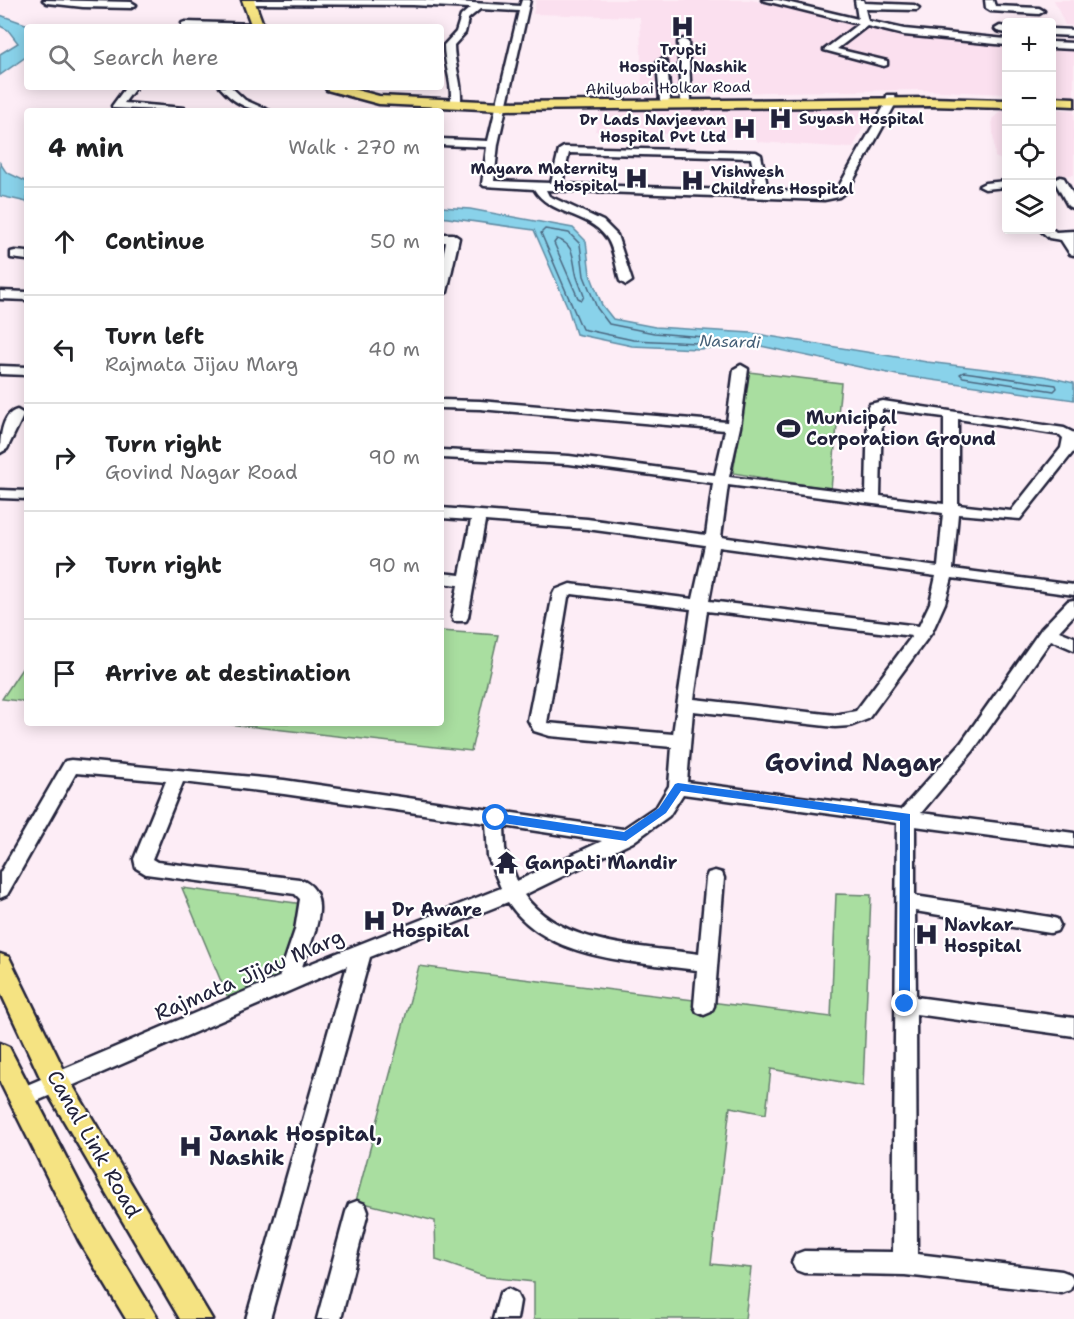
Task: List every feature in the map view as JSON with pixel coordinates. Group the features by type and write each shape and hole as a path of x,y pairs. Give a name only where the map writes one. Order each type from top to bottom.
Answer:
{"main road":[{"path":"252,0 257,24"},
{"path":"252,0 264,24"},
{"name":"Ahilyabai Holkar Road","path":"342,90 379,100 502,104 1002,99"},
{"name":"Ahilyabai Holkar Road","path":"363,90 385,95 502,104 665,100 891,100 1002,104"},
{"path":"1056,101 1074,102"},
{"path":"1056,106 1074,108"},
{"name":"Canal Link Road","path":"0,964 57,1084 197,1319"},
{"path":"0,1055 89,1231 143,1319"}],"street":[{"path":"46,0 131,5"},
{"path":"252,0 413,2 478,6 526,4 493,144 488,184 824,197 835,195 842,190 891,100"},
{"path":"770,0 864,24 924,35 1002,42"},
{"path":"989,0 991,9 1039,11"},
{"path":"1035,0 1042,18"},
{"path":"864,24 860,3 914,9"},
{"path":"456,100 456,83 445,46 460,33 464,18 478,6"},
{"path":"921,21 924,35"},
{"path":"864,24 829,50 884,63"},
{"path":"1056,32 1074,33"},
{"path":"683,42 686,100"},
{"path":"1056,45 1074,46"},
{"path":"662,62 665,100"},
{"path":"129,90 117,105 150,108"},
{"path":"228,90 242,102 258,108"},
{"path":"250,108 254,106"},
{"path":"444,142 493,144"},
{"path":"556,187 564,150 756,155 764,195"},
{"path":"1074,178 1056,181 1074,206"},
{"path":"986,186 1002,184"},
{"path":"538,186 545,198 582,214 608,231 613,237 626,281"},
{"path":"1051,234 1070,236 1074,251"},
{"path":"444,238 453,238 444,278"},
{"path":"0,295 24,296"},
{"path":"741,369 734,428 721,480 713,541 699,606 681,741 678,787 1074,840"},
{"path":"0,370 24,371"},
{"path":"444,404 480,405 734,428"},
{"path":"444,454 569,460 721,480 951,509 1012,516 1017,515 1068,450 1070,437 1064,432 951,414 883,405 875,407 873,499"},
{"path":"0,449 17,414"},
{"path":"686,704 835,721 862,716 931,621 946,573 951,509 951,414"},
{"path":"0,494 24,495"},
{"path":"444,513 587,524 1074,590"},
{"path":"460,617 479,515"},
{"path":"444,578 466,581"},
{"path":"681,741 550,730 540,727 537,720 561,594 564,591 570,589 924,632"},
{"path":"905,1264 906,817 967,747 1048,632 1074,605"},
{"path":"1048,632 1074,644"},
{"path":"0,890 70,766 284,787 626,837"},
{"path":"177,775 143,864 153,869 248,880 306,890 310,900 308,915 287,982"},
{"name":"Rajmata Jijau Marg","path":"21,1098 287,982 512,892 626,837 663,811 678,787"},
{"path":"496,818 493,831 495,852 512,892 541,926 565,939 707,963"},
{"path":"704,1006 716,878"},
{"path":"905,903 1050,925"},
{"path":"258,1319 361,954"},
{"path":"905,1004 1074,1027"},
{"path":"329,1319 357,1212"},
{"path":"804,1262 905,1264 1062,1282"}],"shaded area":[{"path":"536,0 751,0 914,37 1002,46 1002,94 920,90 642,94 640,17 533,14"},
{"path":"1054,0 1074,0 1074,26 1065,25"},
{"path":"1056,49 1074,50 1074,96 1056,95"},
{"path":"874,105 853,148 758,142 756,138 595,131 601,108"},
{"path":"1056,109 1074,110 1074,175 1056,176"},
{"path":"1002,110 1002,160 995,157 992,119"}],"green space":[{"name":"Municipal Corporation Ground","path":"749,372 841,383 831,489 733,473"},
{"path":"444,631 498,635 471,751 246,726 444,726"},
{"path":"24,666 24,702 2,699"},
{"path":"182,888 303,904 284,978 228,998"},
{"path":"836,894 871,895 863,1086 771,1069 766,1114 730,1107 711,1264 751,1268 745,1319 534,1319 534,1282 486,1277 436,1260 435,1221 356,1201 419,966 831,1017"}],"water":[{"path":"0,15 26,24 24,58 0,75 0,54 18,43 8,30 0,26"},
{"path":"0,163 6,172 24,181 24,201 0,196"},
{"name":"Nasardi","path":"444,207 470,209 573,228 586,241 590,274 602,305 613,319 655,327 751,333 927,362 1044,376 1074,383 1074,400 897,375 756,345 698,349 632,346 576,334 568,308 534,230 444,217"}],"place":[{"name":"Trupti Hospital, Nashik","path":"683,26"},
{"name":"Suyash Hospital","path":"781,119"},
{"name":"Dr Lads Navjeevan Hospital Pvt Ltd","path":"744,129"},
{"name":"Mayara Maternity Hospital","path":"636,178"},
{"name":"Vishwesh Childrens Hospital","path":"693,181"},
{"name":"Municipal Corporation Ground","path":"788,428"},
{"name":"Ganpati Mandir","path":"507,863"},
{"name":"Dr Aware Hospital","path":"374,920"},
{"name":"Navkar Hospital","path":"926,935"},
{"name":"Janak Hospital, Nashik","path":"191,1146"}],"district":[{"name":"Govind Nagar","path":"853,763"}],"route":[{"path":"496,818 626,837 663,811 678,787 906,817 905,1004"}]}
